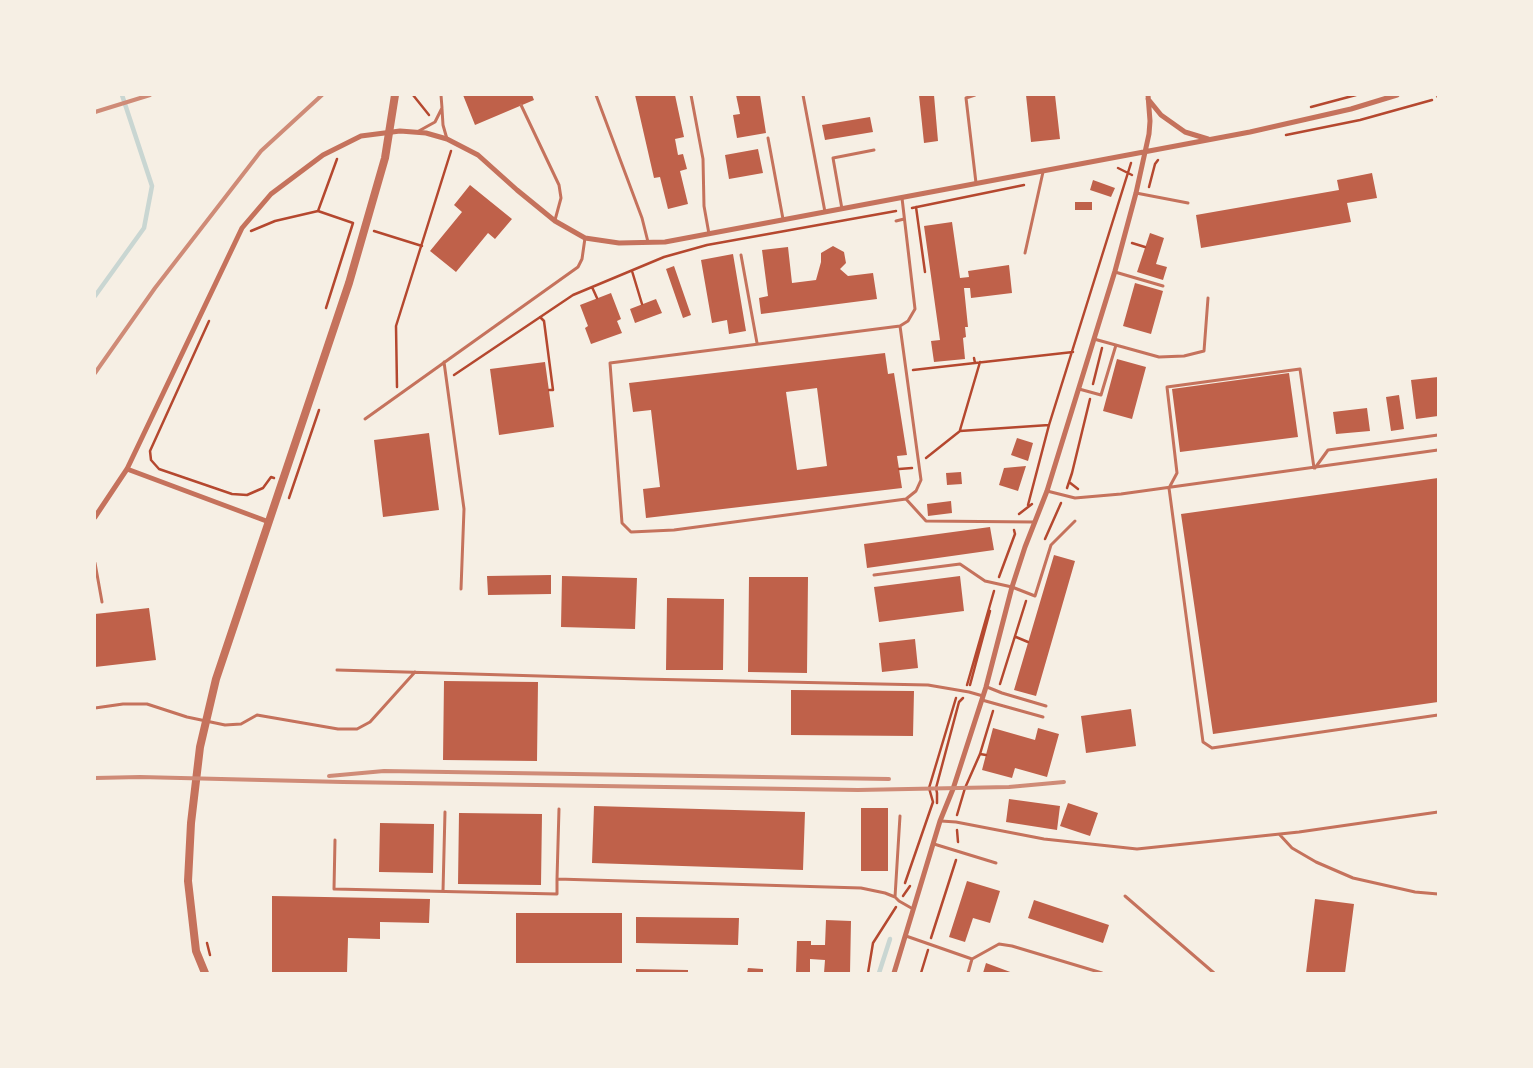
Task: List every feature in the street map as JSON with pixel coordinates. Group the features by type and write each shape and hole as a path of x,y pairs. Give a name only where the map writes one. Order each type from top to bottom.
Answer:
{"street":[{"path":"204,973 196,951 188,881 194,792 200,747 213,691 349,283 385,158 395,95"},
{"path":"95,516 127,469 242,228 271,194 324,155 361,136 400,131 426,132 447,139 478,155 554,221 585,238 619,243 648,243 664,242 842,210 1211,140 1351,109 1397,95"},
{"path":"1148,97 1162,115 1185,132 1211,140"},
{"path":"894,973 940,821 986,687 1012,587 1034,522 1047,491 1115,272 1150,134 1148,97"},
{"path":"127,469 270,522"}],"lane":[{"path":"441,95 443,125 447,139"},
{"path":"596,95 642,218 648,243"},
{"path":"691,95 703,159 704,206 709,234"},
{"path":"803,95 825,213"},
{"path":"975,95 966,98 976,184"},
{"path":"521,105 559,185 561,198 554,221"},
{"path":"417,132 435,122 442,108"},
{"path":"768,138 783,220"},
{"path":"842,210 832,158 874,150"},
{"path":"1025,253 1043,172"},
{"path":"1136,193 1188,203"},
{"path":"900,326 921,480 916,491 906,499 674,530 631,532 622,524 610,362 900,326 908,321 915,309 902,198"},
{"path":"896,221 904,219"},
{"path":"365,419 578,267 582,258 585,238"},
{"path":"741,255 756,343"},
{"path":"1115,272 1163,286"},
{"path":"1094,338 1159,357 1184,356 1204,351 1208,298"},
{"path":"1079,389 1101,394 1116,345"},
{"path":"444,362 464,509 461,589"},
{"path":"1314,468 1300,369 1167,387 1177,473 1169,488 1204,742 1212,748 1438,715"},
{"path":"1314,468 1328,450 1438,435"},
{"path":"1047,491 1075,498 1169,488 1438,450"},
{"path":"906,499 926,520 1034,522"},
{"path":"874,574 960,564 985,581 1012,587 1035,596 1051,545 1075,521"},
{"path":"95,563 102,602"},
{"path":"337,670 928,685 967,691 982,698 1043,717"},
{"path":"95,708 123,704 147,704 187,717 225,725 240,724 257,715 338,729 357,729 370,722 415,672"},
{"path":"986,687 1046,706"},
{"path":"335,840 334,889 557,894 559,809"},
{"path":"443,892 444,812"},
{"path":"940,821 956,822 1044,839 1137,849 1280,834 1438,812"},
{"path":"895,897 900,816"},
{"path":"1280,834 1292,848 1316,862 1353,878 1415,892 1438,894"},
{"path":"934,844 996,863"},
{"path":"557,880 861,888 895,897 914,909"},
{"path":"1125,896 1214,973"},
{"path":"906,936 972,959"},
{"path":"968,973 972,959 999,944 1012,946 1102,973"}],"path":[{"path":"413,95 435,122"},
{"path":"1304,109 1356,95"},
{"path":"1307,131 1360,120 1438,97"},
{"path":"445,148 459,154"},
{"path":"397,396 396,326 451,151"},
{"path":"1028,506 1049,425 1133,154"},
{"path":"318,211 337,158 332,160"},
{"path":"1109,168 1119,168 1131,176 1153,170"},
{"path":"447,380 573,295 664,257 707,245 916,208 1041,182"},
{"path":"916,208 925,272"},
{"path":"255,226 250,232 275,221 318,211 353,223 326,308"},
{"path":"374,231 422,246"},
{"path":"1132,243 1145,247"},
{"path":"632,271 642,304"},
{"path":"592,287 597,298"},
{"path":"540,317 544,321 553,390 549,390"},
{"path":"210,320 150,451 151,460 159,468 232,494 247,495 255,492 263,488 271,477 294,484"},
{"path":"1043,543 1070,482 1104,342"},
{"path":"907,371 1073,352"},
{"path":"974,358 975,363"},
{"path":"960,431 980,362"},
{"path":"926,457 960,431 1049,425"},
{"path":"937,804 936,788 959,702 967,691 985,632 996,584 1008,551"},
{"path":"1016,637 1028,642"},
{"path":"905,883 933,802 929,788 957,697 967,691"},
{"path":"980,754 986,755"},
{"path":"929,826 932,819"},
{"path":"921,973 958,851 956,822"},
{"path":"868,973 873,943 899,901 907,892 911,882"},
{"path":"899,901 902,892"},
{"path":"206,941 211,957"}],"building":[{"path":"463,95 532,95 534,100 475,125"},
{"path":"635,95 675,95 684,137 675,139 678,155 683,154 687,169 680,171 688,204 668,209 660,177 654,178"},
{"path":"736,95 760,95 766,133 737,138 733,115 740,114"},
{"path":"919,95 934,95 938,141 924,143"},
{"path":"1026,95 1055,95 1060,139 1031,142"},
{"path":"870,117 873,132 825,140 822,125"},
{"path":"758,149 763,173 729,179 725,155"},
{"path":"1372,173 1377,198 1347,203 1351,222 1201,248 1196,215 1339,190 1337,180"},
{"path":"1093,180 1115,188 1111,197 1090,190"},
{"path":"470,185 512,219 495,239 488,233 456,272 430,251 462,212 454,205"},
{"path":"1075,202 1092,202 1092,210 1075,210"},
{"path":"952,222 960,278 969,277 968,271 1009,265 1012,293 971,298 970,288 964,288 968,327 965,327 966,337 963,338 965,359 934,362 931,341 940,340 924,226"},
{"path":"1150,233 1164,238 1156,264 1167,267 1163,280 1137,272"},
{"path":"833,246 844,252 846,263 840,269 848,276 873,273 877,299 761,314 759,298 768,296 762,250 788,247 792,283 816,280 821,262 821,253"},
{"path":"733,254 746,331 729,334 727,320 712,323 701,260"},
{"path":"674,266 691,315 683,318 666,269"},
{"path":"1135,283 1163,291 1151,334 1123,326"},
{"path":"611,293 621,319 617,321 622,333 591,344 585,328 588,326 580,305"},
{"path":"656,299 662,313 635,323 630,309"},
{"path":"885,353 888,374 894,373 907,455 897,456 902,488 646,518 643,489 660,487 651,410 633,412 629,383","holes":["817,388 827,466 797,470 786,392"]},
{"path":"1117,359 1146,367 1132,419 1103,411"},
{"path":"545,362 554,427 499,435 490,369"},
{"path":"1289,373 1298,437 1180,452 1172,389"},
{"path":"1438,377 1438,416 1416,419 1411,380"},
{"path":"1399,395 1404,429 1391,431 1386,397"},
{"path":"1367,408 1370,431 1336,434 1333,412"},
{"path":"429,433 439,510 383,517 374,440"},
{"path":"1017,438 1033,443 1028,461 1011,455"},
{"path":"1026,466 1018,491 999,485 1004,468"},
{"path":"961,472 962,484 947,485 946,473"},
{"path":"1438,478 1438,702 1213,734 1181,514"},
{"path":"951,501 952,513 928,516 927,504"},
{"path":"990,527 994,550 867,568 864,544"},
{"path":"1054,555 1075,561 1036,696 1014,690"},
{"path":"551,575 551,594 488,595 487,576"},
{"path":"562,576 637,578 635,629 561,627"},
{"path":"960,576 964,611 879,622 874,587"},
{"path":"749,577 808,577 807,673 748,672"},
{"path":"667,598 724,599 723,670 666,670"},
{"path":"149,608 156,660 95,667 95,614"},
{"path":"915,639 918,668 882,672 879,643"},
{"path":"444,681 538,682 537,761 443,760"},
{"path":"791,690 914,691 913,736 791,735"},
{"path":"1131,709 1136,746 1086,753 1081,716"},
{"path":"993,728 1035,740 1038,728 1059,734 1047,777 1015,768 1012,778 982,770"},
{"path":"1009,799 1060,806 1057,830 1006,822"},
{"path":"1068,803 1098,813 1090,836 1060,826"},
{"path":"594,806 805,812 803,870 592,863"},
{"path":"861,808 888,808 888,871 861,871"},
{"path":"459,813 542,814 541,885 458,884"},
{"path":"380,823 434,824 433,873 379,872"},
{"path":"967,881 1000,891 990,923 973,918 965,942 949,937"},
{"path":"272,896 430,899 429,923 380,922 380,939 348,938 347,973 272,973"},
{"path":"1315,899 1354,904 1345,973 1306,973"},
{"path":"1034,900 1109,925 1103,943 1028,918"},
{"path":"516,913 622,913 622,963 516,963"},
{"path":"636,917 739,918 738,945 636,943"},
{"path":"826,920 851,921 850,973 824,973 825,960 810,959 810,973 796,973 797,941 811,941 811,945 825,945"},
{"path":"986,963 1013,973 983,973"},
{"path":"748,968 763,969 763,973 747,973"},
{"path":"636,969 688,970 688,973 636,973"}],"waterway":[{"path":"95,296 144,228 152,186 122,95"},
{"path":"879,973 890,939"}],"railway":[{"path":"95,112 150,95"},
{"path":"95,373 155,288 261,151 322,95"},
{"path":"329,776 384,771 889,779"},
{"path":"95,778 140,777 858,790 1009,787 1064,782"}]}
